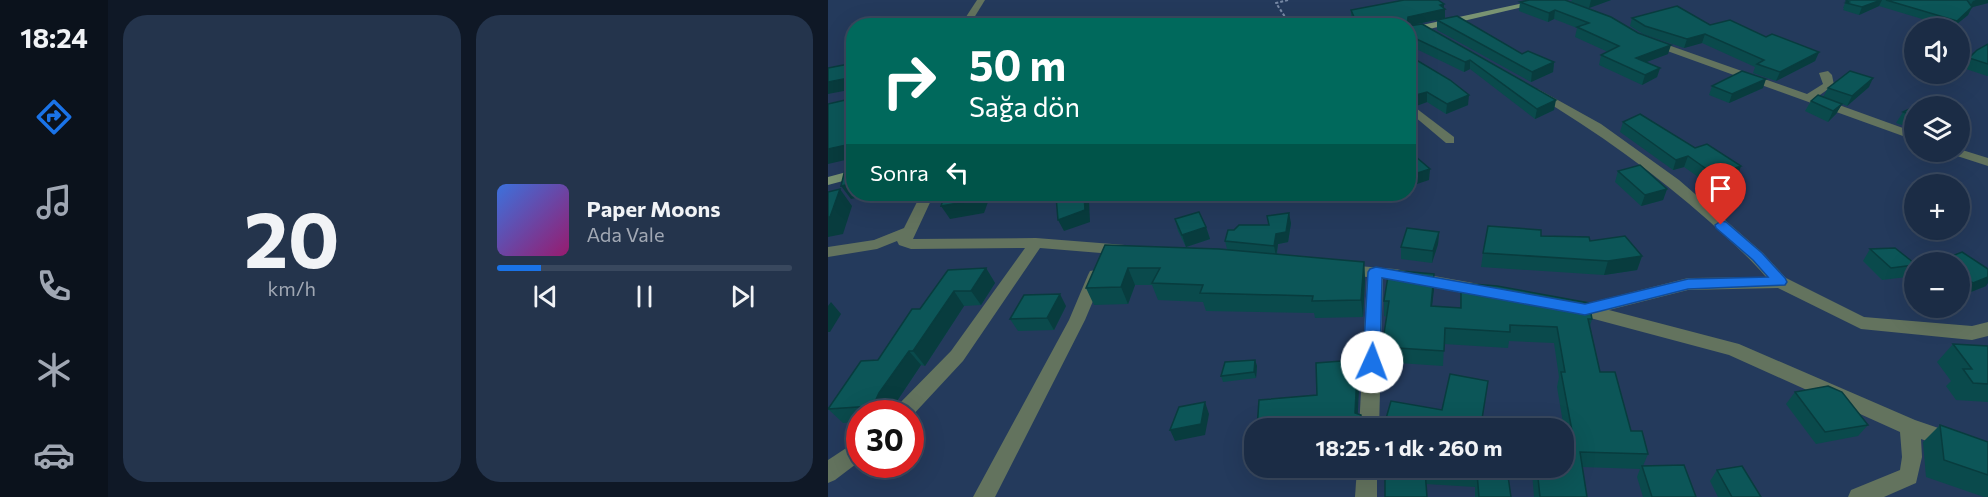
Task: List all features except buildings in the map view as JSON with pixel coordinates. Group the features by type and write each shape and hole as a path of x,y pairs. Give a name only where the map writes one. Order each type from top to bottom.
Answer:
{"street":[{"path":"969,18 981,0"},
{"path":"1416,30 1554,1"},
{"path":"1424,28 1443,39"},
{"path":"1639,38 1904,132"},
{"path":"1808,98 1829,85 1827,75 1824,73"},
{"path":"1522,83 1597,127 1674,183 1758,257 1780,282 1861,323 1972,333 1988,329"},
{"path":"1416,112 1450,140"},
{"path":"1970,156 1988,162"},
{"path":"828,181 846,176"},
{"path":"924,201 904,242 911,244 1036,243 1072,248 1108,248 1139,252"},
{"path":"828,252 834,253 847,247 877,244 909,231"},
{"path":"915,400 957,356 1036,243"},
{"path":"984,497 1077,320 1108,248"},
{"path":"1328,268 1376,272 1493,292"},
{"path":"1369,418 1376,272"},
{"path":"1585,310 1688,284 1780,282"},
{"path":"1551,303 1733,349 1910,427 1988,454"},
{"path":"1859,497 1909,476 1912,457 1910,427"},
{"path":"828,473 846,459"},
{"path":"1366,497 1367,478"}],"path":[{"path":"1285,18 1275,3 1288,0"}],"route":[{"path":"1372,362 1376,272 1585,310 1688,284 1780,282 1758,257 1721,225"}]}
